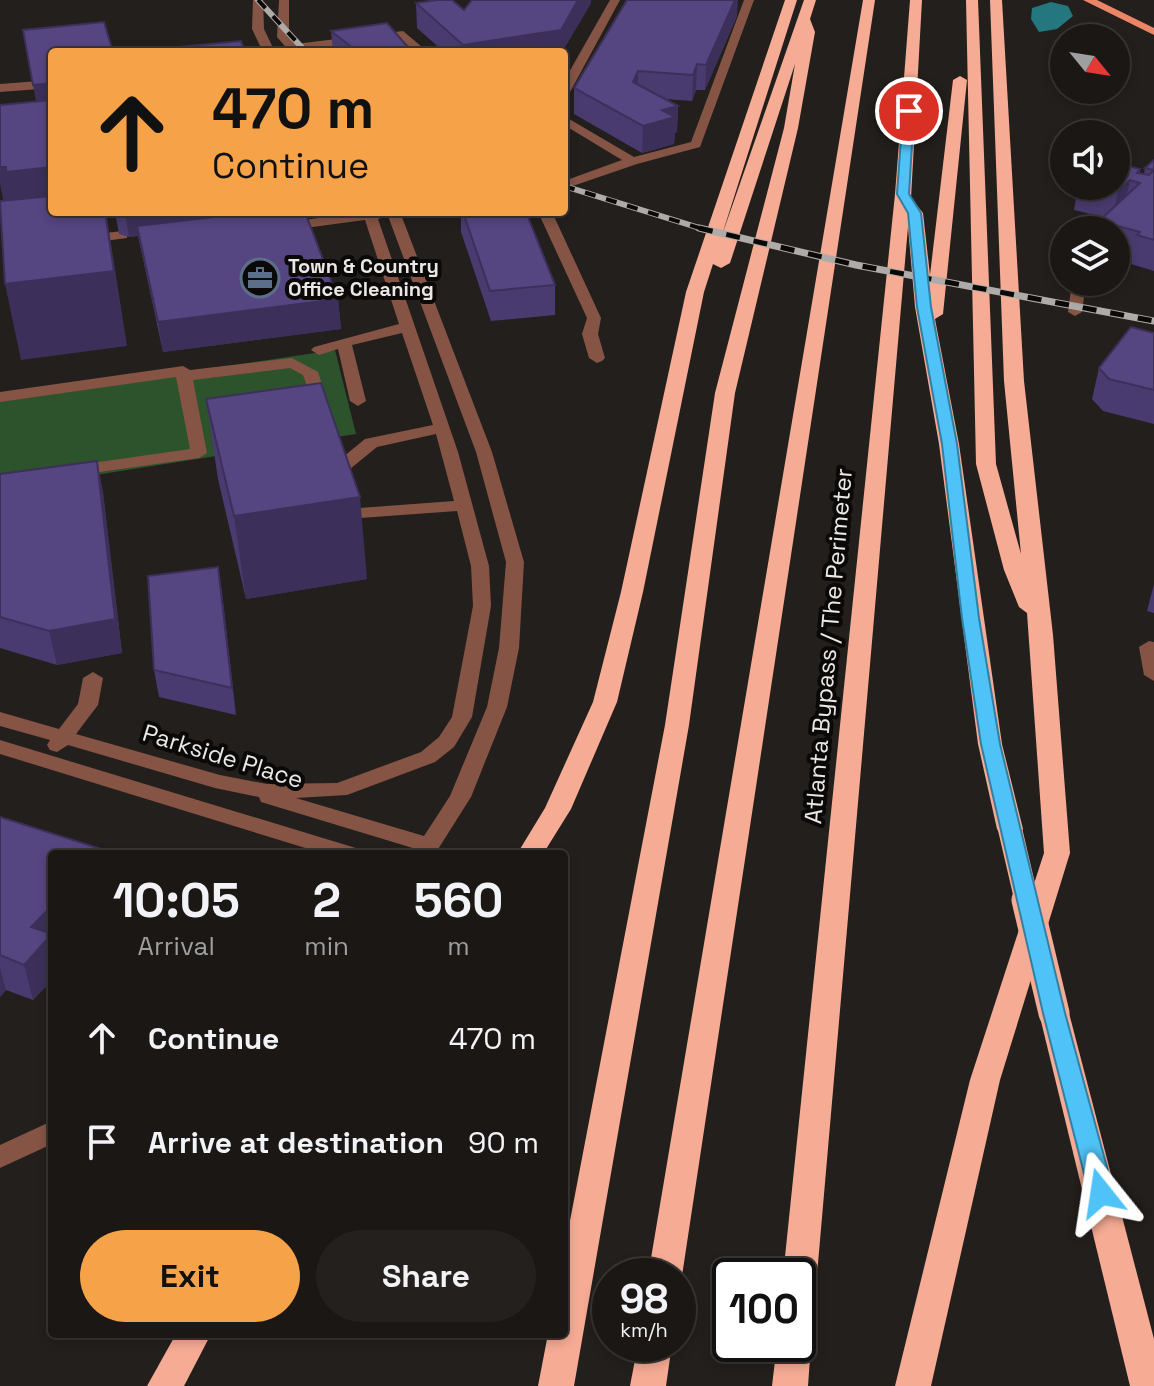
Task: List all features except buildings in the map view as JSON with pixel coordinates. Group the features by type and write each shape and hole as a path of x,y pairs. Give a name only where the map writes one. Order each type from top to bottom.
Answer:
{"highway":[{"path":"532,850 558,809 605,702 632,592 695,292 791,0"},
{"path":"668,1258 869,0"},
{"name":"Atlanta Bypass / The Perimeter","path":"802,1258 903,194 916,0"},
{"path":"972,0 971,51 986,464 1015,570 1041,635"},
{"path":"913,1386 985,1080 1057,853 1041,635 1014,381 996,0"},
{"path":"666,421 808,11"},
{"path":"568,1320 677,725 725,393 791,128 808,32 808,11"},
{"path":"931,348 961,72 971,51"},
{"path":"903,194 915,213 931,348 949,444 990,744 1148,1386"},
{"path":"170,1381 192,1338"},
{"path":"556,1386 565,1338"},
{"path":"648,1386 652,1362"},
{"path":"790,1386 792,1362"}],"main road":[{"path":"1088,0 1154,32"}],"street":[{"path":"258,0 258,29 267,48"},
{"path":"284,0 283,37 293,48"},
{"path":"576,68 615,0"},
{"path":"568,184 632,161 696,144 749,0"},
{"path":"308,48 403,34 418,48"},
{"path":"24,78 48,76"},
{"path":"0,88 48,84"},
{"path":"568,122 632,161"},
{"path":"266,228 355,216"},
{"path":"215,781 267,791 339,790 432,755 447,742 462,717 482,606 480,566 442,428 371,216"},
{"path":"396,216 484,452 515,562 509,648 497,707 460,797 427,850"},
{"path":"547,216 594,318 590,334 597,358"},
{"path":"65,242 122,235"},
{"path":"1075,312 1077,296"},
{"path":"319,350 388,330 408,328"},
{"path":"344,343 358,401"},
{"path":"184,376 292,363 304,366 310,372 327,425"},
{"path":"0,397 183,371 199,453 61,473"},
{"path":"336,452 326,469 371,443 442,428"},
{"path":"346,514 464,505"},
{"path":"1149,647 1154,675"},
{"path":"45,761 88,705 93,678"},
{"name":"Parkside Place","path":"0,719 215,781 427,850"},
{"path":"0,747 338,850"},
{"path":"0,1157 48,1134"}],"green space":[{"path":"335,350 356,434 0,490 0,400"}],"water":[{"path":"1051,2 1068,6 1073,16 1063,24 1050,24 1050,30 1039,32 1031,19 1032,8"}],"railway":[{"path":"258,0 302,48"},
{"path":"568,187 701,229"},
{"path":"701,229 856,265 1154,321"},
{"path":"701,229 706,230"}],"place":[{"name":"Town & Country Office Cleaning","path":"260,278"}],"route":[{"path":"909,111 903,194 915,213 924,307 949,444 990,744 1054,1013 1101,1193"}]}
